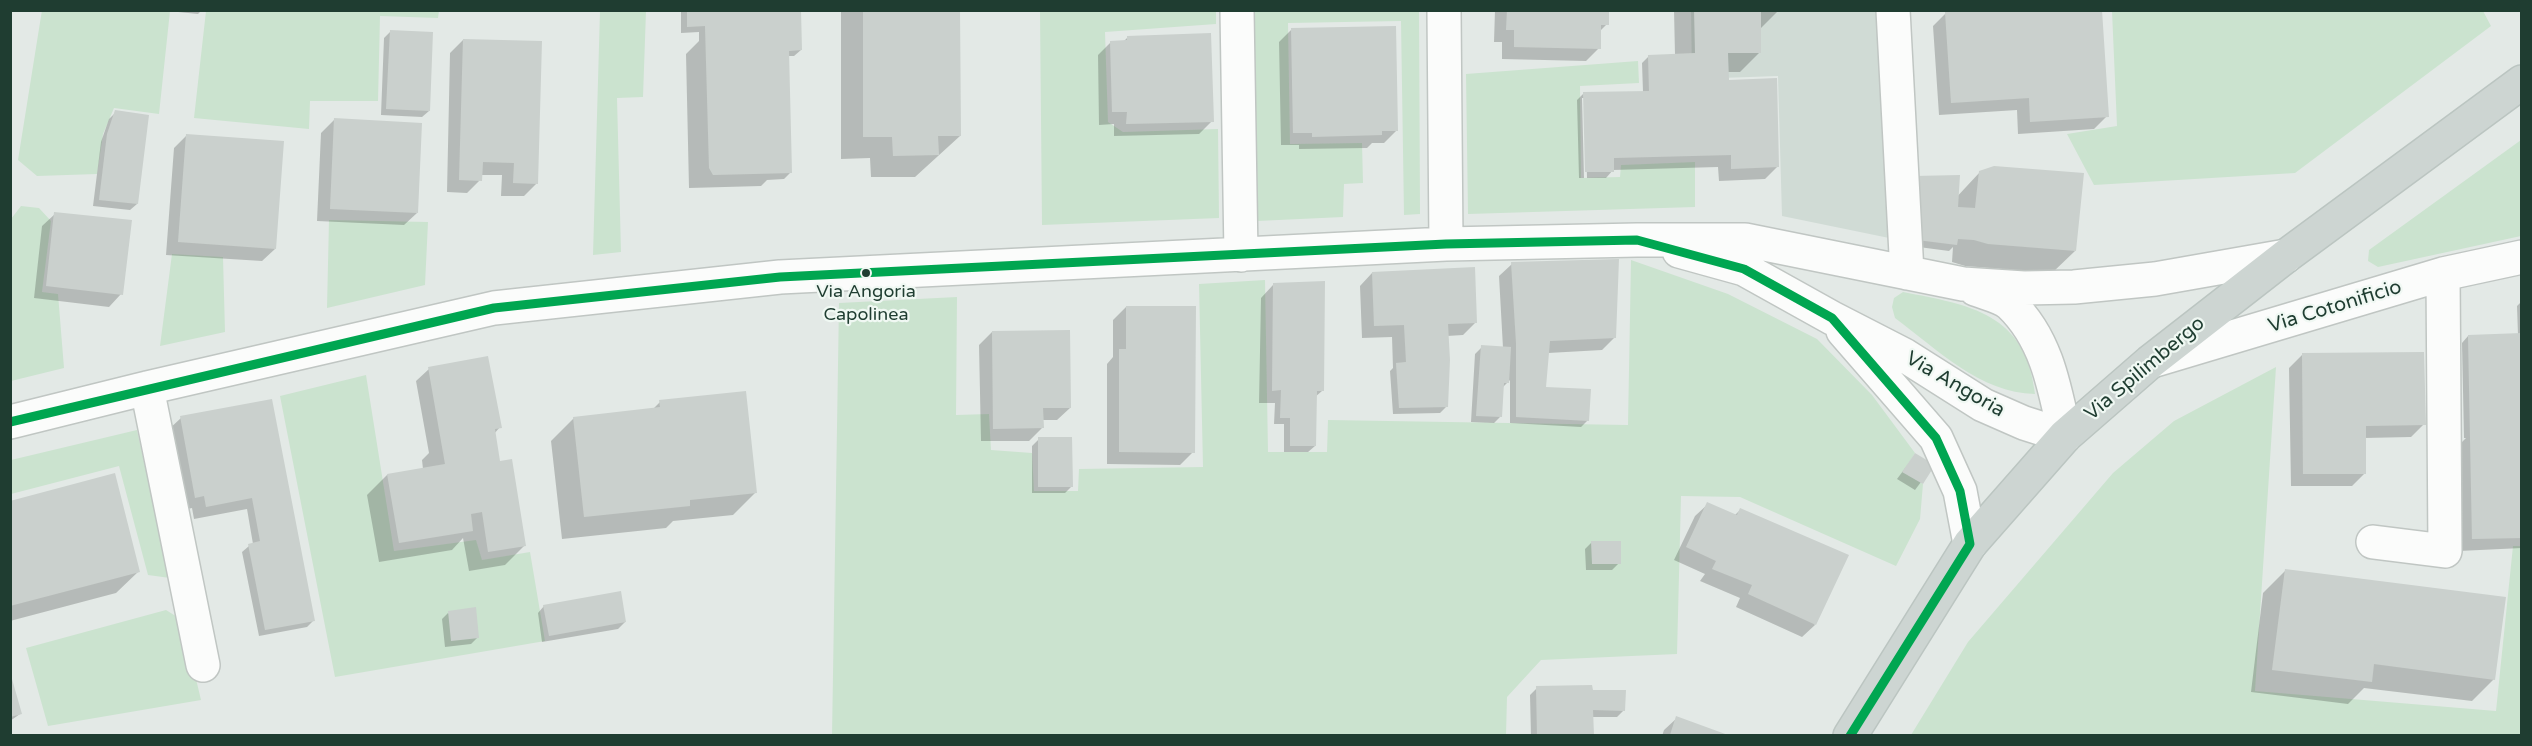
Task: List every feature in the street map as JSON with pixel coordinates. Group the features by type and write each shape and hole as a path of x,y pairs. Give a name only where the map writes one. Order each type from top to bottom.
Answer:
{"main road":[{"name":"Via Spilimbergo","path":"1850,735 1970,544 2065,436 2150,362 2286,256 2522,82"}],"street":[{"path":"1237,10 1241,255"},
{"path":"1444,10 1446,244"},
{"path":"1893,10 1907,273"},
{"name":"Via Angoria","path":"1637,240 1744,269 1832,318 1904,354 1983,405 2024,423 2065,436 2052,373 2036,338 2008,302 1962,284"},
{"name":"Via Angoria","path":"10,422 494,308 780,277 1446,244 1745,240 1962,284 2074,288 2155,279 2286,256"},
{"name":"Via Cotonificio","path":"2150,362 2443,274 2522,258"},
{"path":"2373,542 2445,551 2443,274"},
{"name":"Via Angoria","path":"1832,318 1936,438 1960,491 1970,544"},
{"path":"147,388 203,665"}],"shaded area":[{"path":"1691,11 1882,11 1894,239 1782,216 1778,76 1692,79"}],"green space":[{"path":"42,10 170,11 159,114 114,108 103,134 97,174 37,176 18,160"},
{"path":"206,10 439,11 438,18 380,16 378,101 310,101 309,129 194,118"},
{"path":"600,11 646,11 643,97 617,98 621,252 593,255"},
{"path":"1040,11 1216,11 1216,24 1105,32 1108,122 1123,132 1218,129 1219,218 1042,225"},
{"path":"1254,11 1419,11 1420,214 1404,215 1401,21 1288,23 1290,144 1362,143 1363,183 1344,184 1343,217 1257,221"},
{"path":"2112,11 2483,11 2491,26 2295,173 2094,185 2067,134 2117,126"},
{"path":"1638,61 1639,83 1580,86 1581,178 1620,177 1621,165 1695,162 1695,207 1468,214 1466,74"},
{"path":"2521,140 2521,236 2378,267 2368,261 2369,250"},
{"path":"21,206 39,208 51,221 42,292 58,294 64,368 11,381 10,224"},
{"path":"329,220 428,222 425,285 327,308"},
{"path":"172,254 223,257 225,332 160,346"},
{"path":"1631,260 1728,294 1817,339 1872,395 1915,453 1903,472 1923,484 1920,519 1896,566 1740,497 1681,496 1677,654 1541,660 1507,697 1506,735 832,736 839,303 957,297 956,415 989,414 991,450 1032,453 1034,491 1078,491 1079,469 1203,467 1199,284 1265,280 1268,452 1327,452 1328,420 1628,425"},
{"path":"1903,292 1972,309 1991,318 2007,330 2020,346 2029,367 2035,394 2015,392 1978,378 1927,343 1895,318 1892,307 1894,298"},
{"path":"2276,367 2255,691 2496,711 2513,546 2521,546 2521,735 1911,735 1968,642 2113,473 2174,421"},
{"path":"366,375 394,551 476,540 482,560 530,552 545,641 335,677 280,396"},
{"path":"137,430 170,578 148,575 119,466 11,494 11,460"},
{"path":"166,610 182,620 201,700 48,726 26,648"}],"building":[{"path":"687,10 801,10 802,50 789,51 792,173 713,175 709,168 705,26 687,27"},
{"path":"863,10 960,10 961,136 938,136 939,155 893,156 892,137 863,137"},
{"path":"1507,10 1609,10 1609,25 1601,25 1601,49 1514,47 1514,30 1506,30"},
{"path":"1694,10 1761,10 1761,53 1728,53 1729,80 1777,78 1779,167 1731,169 1731,155 1614,158 1614,172 1585,172 1583,92 1649,91 1648,55 1695,53"},
{"path":"2102,10 2109,117 2030,122 2029,98 1951,103 1945,12"},
{"path":"1396,26 1398,131 1382,131 1382,135 1312,137 1312,133 1293,133 1291,28"},
{"path":"390,30 433,32 430,111 386,109"},
{"path":"1211,33 1214,122 1126,124 1127,112 1112,112 1110,41 1127,40 1127,36"},
{"path":"463,39 542,41 538,184 513,183 514,163 483,162 482,181 459,180"},
{"path":"115,110 149,115 138,204 99,200 107,134"},
{"path":"334,118 422,123 418,213 330,209"},
{"path":"186,134 284,141 276,249 178,242"},
{"path":"1994,166 2084,173 2076,251 1988,244 1974,240 1958,239 1957,245 1917,240 1914,176 1960,175 1958,207 1975,208 1979,171"},
{"path":"54,212 132,220 123,295 46,286"},
{"path":"1619,259 1616,338 1550,341 1546,387 1591,389 1589,421 1516,417 1516,343 1511,262"},
{"path":"1475,267 1477,323 1448,324 1450,360 1448,407 1399,408 1396,363 1406,362 1404,325 1374,326 1372,272"},
{"path":"1325,281 1324,391 1317,391 1316,446 1290,446 1290,418 1280,418 1281,390 1272,391 1273,283"},
{"path":"1126,306 1196,306 1195,453 1119,452 1119,349 1126,349"},
{"path":"1070,330 1071,408 1043,408 1044,428 993,429 992,331"},
{"path":"2522,333 2522,538 2472,539 2468,335"},
{"path":"1481,345 1511,347 1509,383 1504,383 1502,417 1476,416"},
{"path":"2424,352 2426,425 2366,426 2366,474 2303,474 2302,353"},
{"path":"488,356 502,428 495,429 500,461 512,459 526,546 488,552 482,512 471,514 473,531 399,543 387,474 445,464 428,367"},
{"path":"746,391 757,493 690,500 690,506 584,517 573,417 660,407 659,400"},
{"path":"272,399 315,621 265,630 248,544 260,541 252,498 206,507 204,496 195,498 180,416"},
{"path":"1038,437 1072,437 1073,487 1038,487"},
{"path":"1915,453 1935,465 1923,484 1902,472"},
{"path":"115,473 140,572 10,606 10,501"},
{"path":"1707,502 1737,515 1740,508 1849,555 1816,625 1748,594 1752,585 1712,569 1716,561 1686,547"},
{"path":"1591,541 1621,541 1621,564 1592,564"},
{"path":"2285,569 2506,597 2495,680 2374,664 2372,682 2272,670"},
{"path":"621,591 626,622 549,636 543,605"},
{"path":"476,607 479,638 451,641 448,611"},
{"path":"10,672 22,714 10,717"},
{"path":"1592,685 1593,690 1626,690 1625,711 1593,710 1594,735 1537,735 1536,686"},
{"path":"1676,716 1728,735 1670,735"}],"transit line":[{"path":"10,422 494,308 780,277 1446,244 1637,240 1744,269 1832,318 1936,438 1960,491 1970,544"},
{"path":"1850,736 1970,544"}],"place":[{"name":"Via Angoria Capolinea","path":"866,273"}]}
